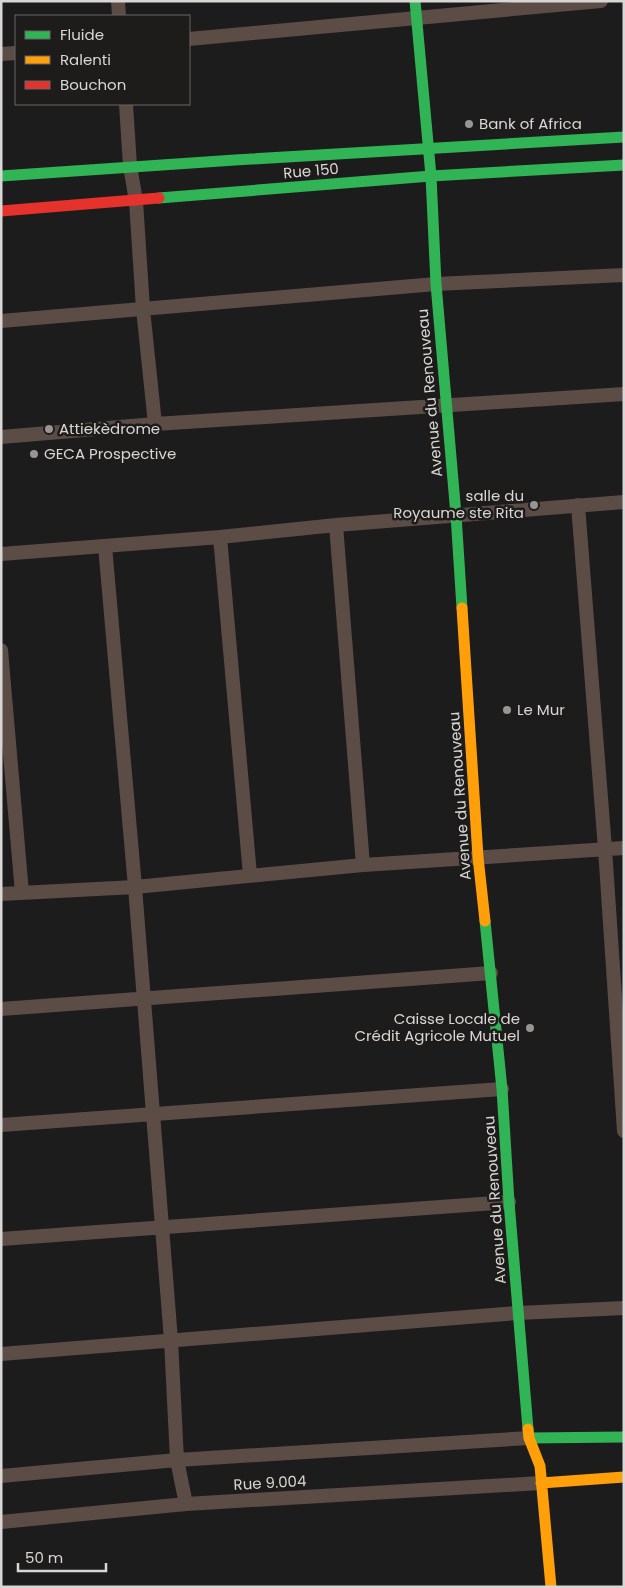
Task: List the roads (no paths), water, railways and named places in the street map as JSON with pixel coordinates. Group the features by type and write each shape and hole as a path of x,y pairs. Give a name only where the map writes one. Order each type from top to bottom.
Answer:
{"main road":[{"name":"Avenue du Renouveau","path":"415,1 429,150 436,284 456,515 478,857 502,1089 509,1202 529,1438 540,1466 550,1587"},
{"name":"Rue 150","path":"1,176 130,166 429,150 624,136"},
{"name":"Rue 150","path":"1,211 431,176 624,165"},
{"path":"529,1438 624,1437"},
{"path":"541,1483 624,1477"}],"street":[{"path":"118,1 119,15"},
{"path":"190,39 601,1"},
{"path":"1,54 15,53"},
{"path":"126,105 130,166 136,201 143,309 155,424"},
{"path":"1,321 436,284 624,276"},
{"path":"1,437 155,424 624,394"},
{"path":"1,554 624,502"},
{"path":"578,505 606,849 624,1131"},
{"path":"336,525 363,865"},
{"path":"220,537 250,875"},
{"path":"106,546 171,1340 177,1460 186,1504"},
{"path":"1,650 22,893"},
{"path":"1,894 135,887 363,865 624,848"},
{"path":"1,1009 491,973"},
{"path":"1,1125 502,1089"},
{"path":"1,1239 509,1202"},
{"path":"1,1354 518,1313 624,1308"},
{"name":"Rue 9.004","path":"1,1476 177,1460 529,1438"},
{"name":"Rue 9.004","path":"1,1522 186,1504 541,1483"}],"place":[{"name":"Bank of Africa","path":"469,124"},
{"name":"Attiekèdrome","path":"49,429"},
{"name":"GECA Prospective","path":"34,454"},
{"name":"salle du Royaume ste Rita","path":"534,505"},
{"name":"Le Mur","path":"507,710"},
{"name":"Caisse Locale de Crédit Agricole Mutuel","path":"530,1028"}]}
